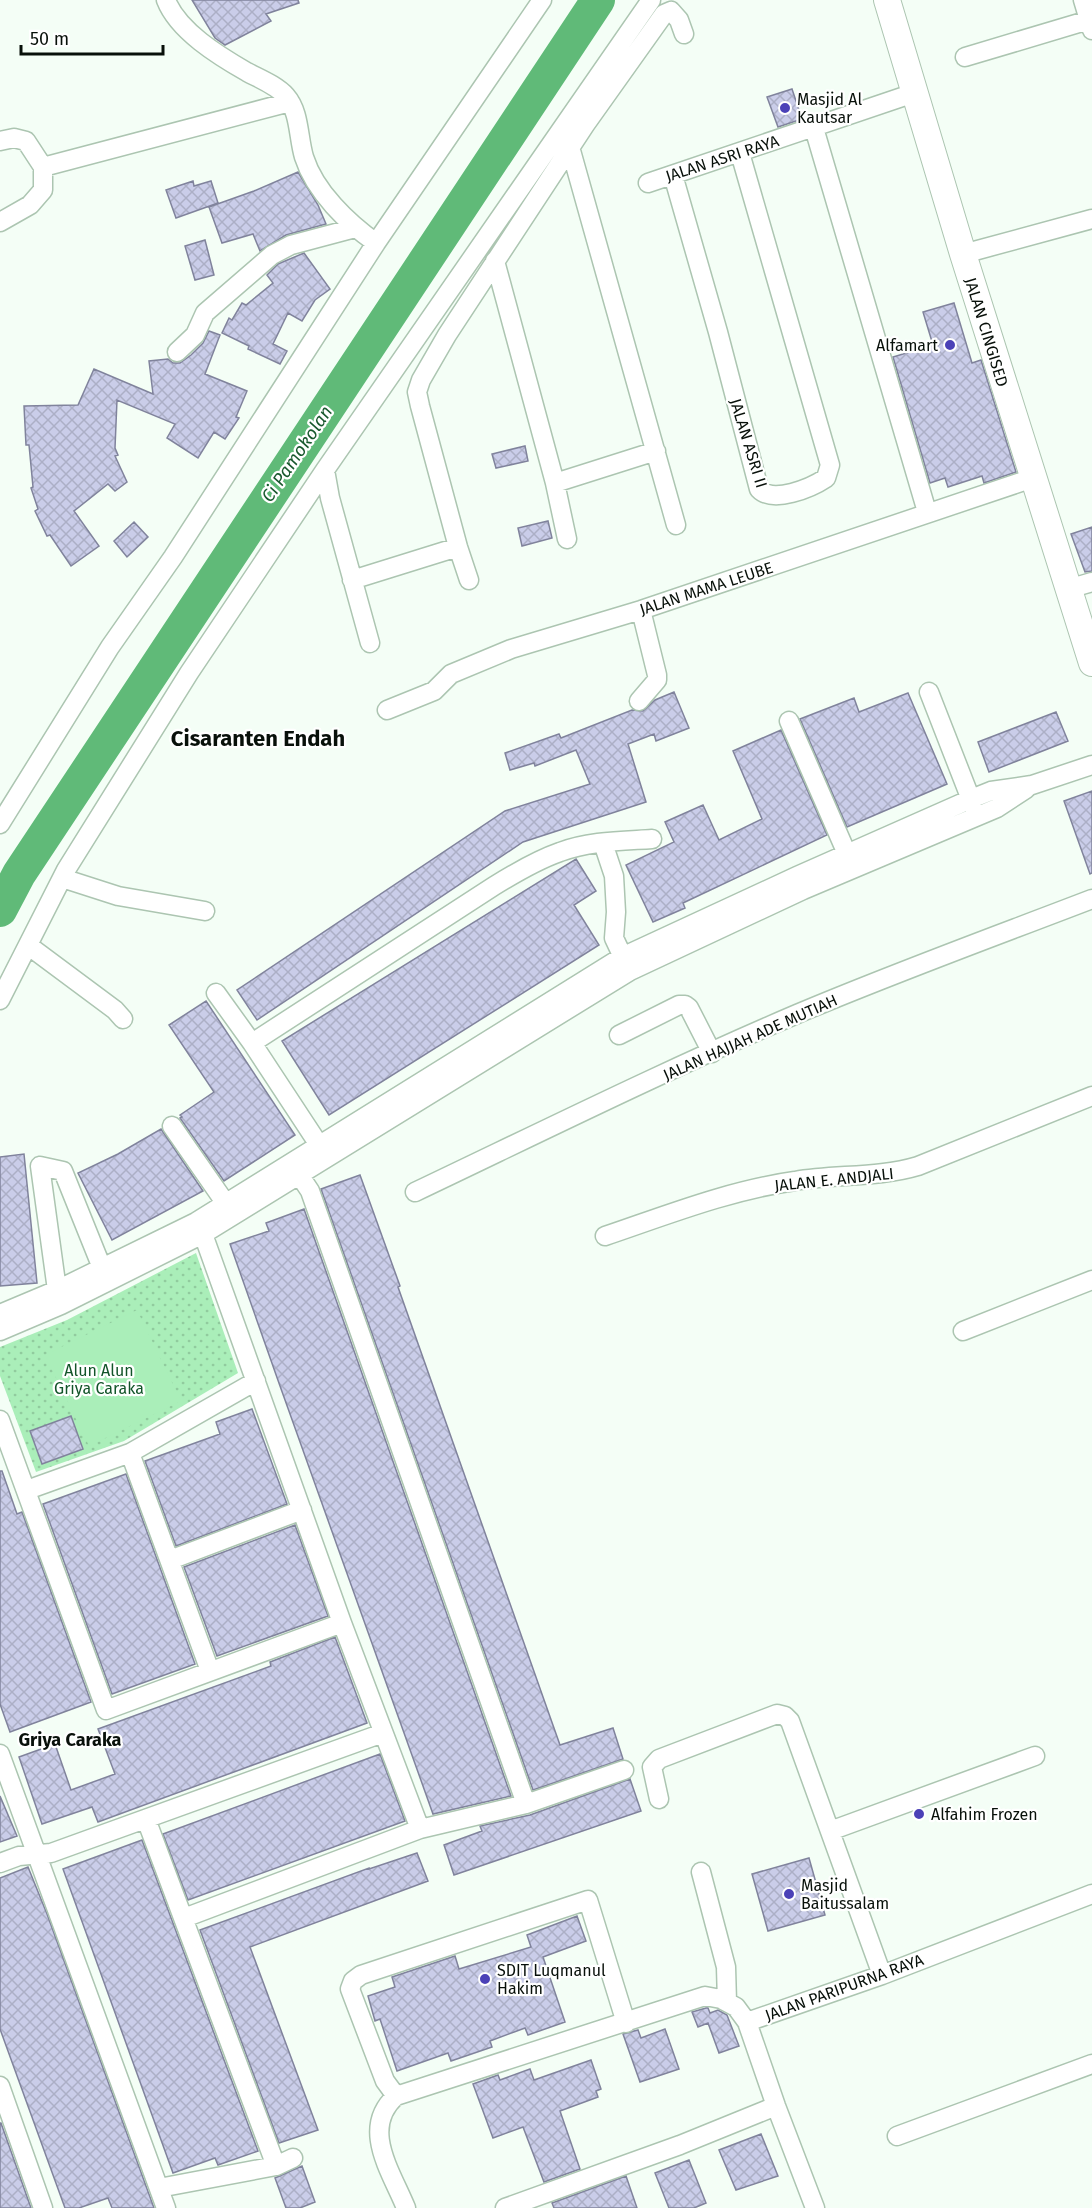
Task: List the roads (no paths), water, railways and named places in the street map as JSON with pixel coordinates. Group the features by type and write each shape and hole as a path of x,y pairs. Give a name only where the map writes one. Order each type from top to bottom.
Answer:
{"main road":[{"name":"JALAN CINGISED","path":"887,0 906,96 963,254 1092,663"}],"street":[{"path":"166,0 172,13 193,35 239,67 274,86 290,102 294,109 304,157 312,175 355,228 376,243"},
{"path":"0,824 110,646 173,557 376,243 542,0"},
{"path":"0,1000 62,878 176,693 325,470 562,143 651,0"},
{"path":"965,57 1090,25 1083,0"},
{"path":"577,121 664,14 671,11 675,14 684,34"},
{"name":"JALAN ASRI RAYA","path":"648,183 906,96"},
{"path":"43,167 290,102"},
{"path":"814,128 927,512"},
{"path":"0,141 14,138 26,141 43,167 43,190 30,205 0,222"},
{"path":"469,580 458,548 417,392 424,373 495,261 562,143"},
{"path":"562,143 656,451 676,525"},
{"name":"JALAN ASRI II","path":"673,175 718,332 759,489 764,495 770,496 805,489 826,478 830,465 740,153"},
{"path":"963,254 1092,219"},
{"path":"177,352 195,335 205,313 272,255 291,245 355,228"},
{"path":"495,261 555,483 567,539"},
{"path":"555,483 656,451"},
{"path":"325,470 330,498 370,643"},
{"name":"JALAN MAMA LEUBE","path":"387,710 434,691 451,674 493,656 641,610 1033,478"},
{"path":"352,580 458,548"},
{"path":"1068,589 1092,582"},
{"path":"639,701 657,680 641,610"},
{"path":"929,692 980,806"},
{"path":"789,721 847,854"},
{"path":"0,1331 61,1305 199,1228 626,964 800,883 980,806 1032,785 1092,765"},
{"path":"800,883 847,854 980,806"},
{"path":"252,1043 532,863 562,851 603,843 652,838"},
{"path":"603,843 614,876 616,912 614,938 626,964"},
{"path":"62,878 118,896 205,911"},
{"name":"JALAN HAJJAH ADE MUTIAH","path":"415,1192 794,1015 902,971 1092,899"},
{"path":"29,946 123,1018"},
{"path":"216,993 323,1151"},
{"path":"619,1035 679,1005 685,1005 689,1008 712,1053"},
{"name":"JALAN E. ANDJALI","path":"605,1236 698,1204 776,1184 816,1178 904,1171 1092,1096"},
{"path":"172,1126 230,1209"},
{"path":"57,1290 40,1166 63,1171 102,1268"},
{"path":"295,1169 310,1191 526,1804"},
{"path":"0,1314 199,1228"},
{"path":"199,1228 342,1623 420,1829"},
{"path":"963,1331 1092,1280"},
{"path":"27,1490 130,1453 256,1381"},
{"path":"0,1420 106,1710 342,1623"},
{"path":"130,1453 210,1671"},
{"path":"170,1560 302,1510"},
{"path":"659,1799 652,1767 659,1759 782,1714 790,1721 882,1975"},
{"path":"0,1863 19,1856 51,1853 383,1733"},
{"path":"0,1754 166,2208"},
{"path":"831,1831 1035,1755"},
{"path":"184,1918 420,1829 526,1804 624,1770"},
{"path":"146,1820 276,2166"},
{"path":"406,2208 378,2136 380,2116 387,2104 396,2096 705,1996 727,2002 726,1967 701,1872"},
{"name":"JALAN PARIPURNA RAYA","path":"727,2002 736,2007 747,2022 882,1975 1092,1894"},
{"path":"396,2096 385,2081 350,1989 356,1978 371,1971 588,1900 626,2023"},
{"path":"747,2022 815,2208"},
{"path":"897,2136 1092,2064"},
{"path":"0,2086 5,2115 43,2208"},
{"path":"505,2208 680,2145 776,2106"},
{"path":"159,2188 276,2166 293,2158"}],"waterway":[{"name":"Ci Pamokolan","path":"0,910 19,874 598,0"}],"place":[{"name":"Masjid Al Kautsar","path":"785,108"},
{"name":"Alfamart","path":"950,345"},
{"name":"Alfahim Frozen","path":"919,1814"},
{"name":"Masjid Baitussalam","path":"789,1894"},
{"name":"SDIT Luqmanul Hakim","path":"485,1979"}],"district":[{"name":"Cisaranten Endah","path":"258,738"},
{"name":"Griya Caraka","path":"70,1740"}],"park label":[{"name":"Alun Alun Griya Caraka","path":"99,1379"}]}
